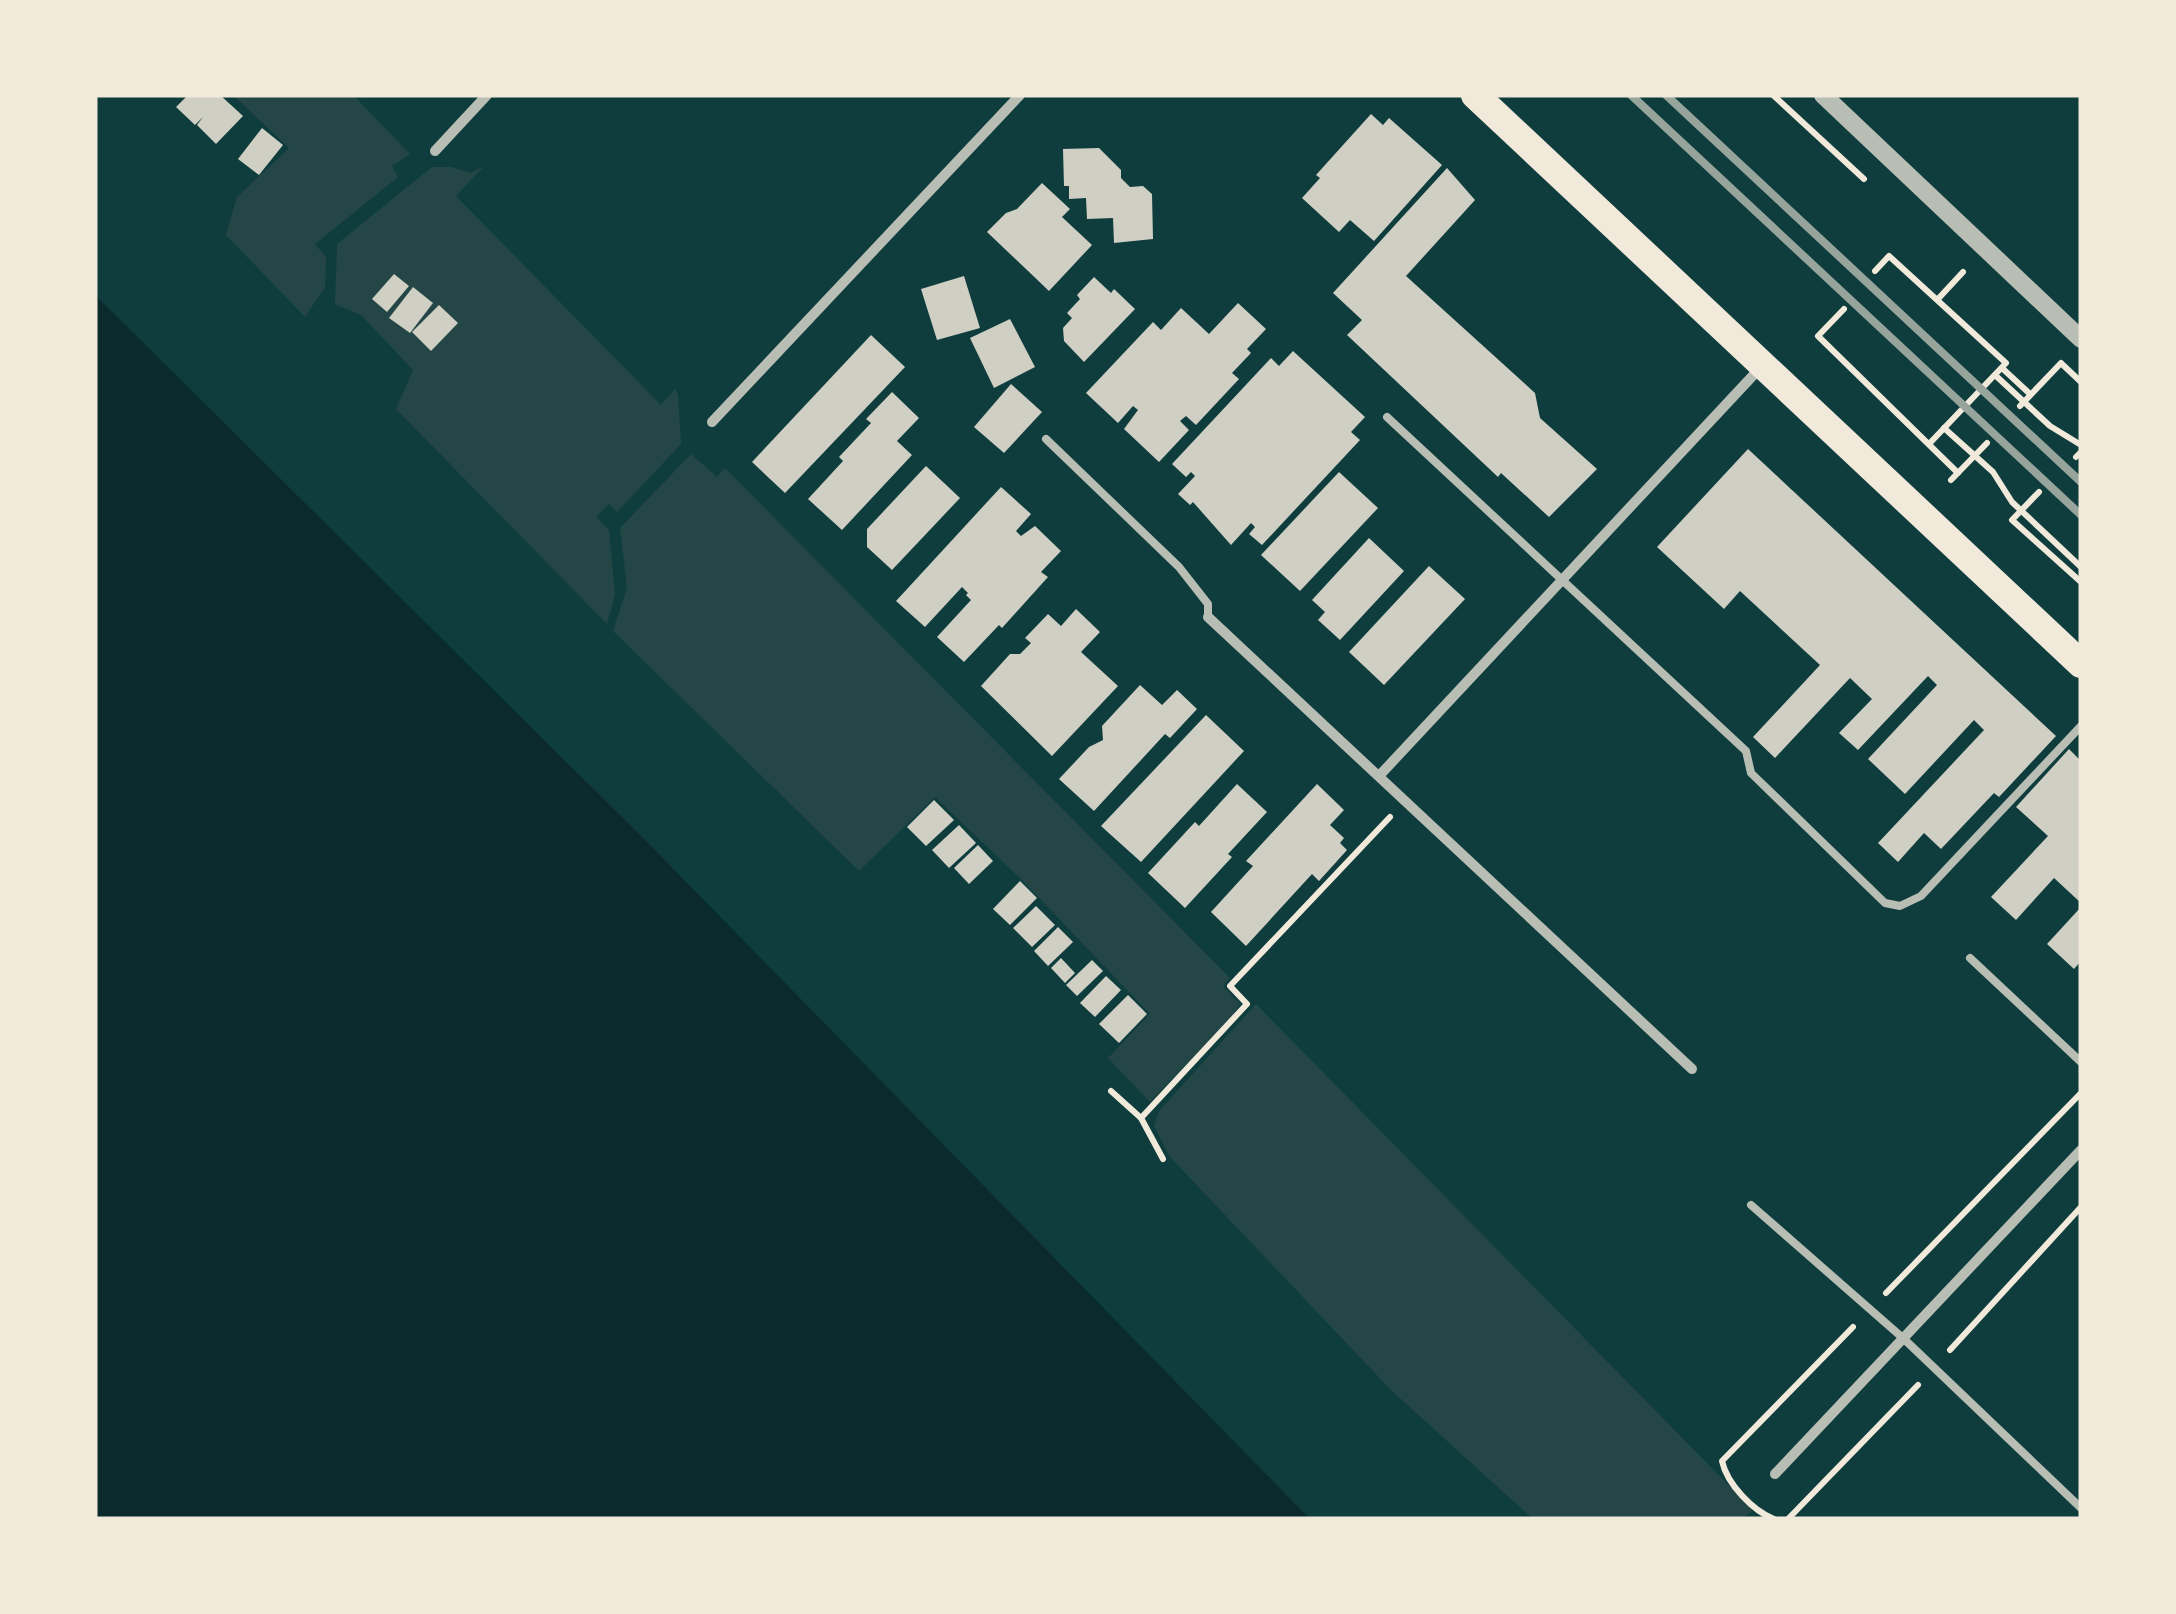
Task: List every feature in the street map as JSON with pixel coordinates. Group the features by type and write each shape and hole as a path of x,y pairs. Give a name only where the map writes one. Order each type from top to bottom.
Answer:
{"highway":[{"path":"1475,95 2081,664"}],"street":[{"path":"435,151 487,95"},
{"path":"712,422 1020,95"},
{"path":"1822,95 2081,338"},
{"path":"1378,776 1764,363"},
{"path":"1208,616 1692,1069"},
{"path":"1775,1474 2081,1150"}],"lane":[{"path":"1387,417 1746,751 1752,772 1879,898 1892,906 1908,904 1921,896 2081,726"},
{"path":"1046,439 1179,567 1208,604 1208,616"},
{"path":"1970,958 2081,1062"},
{"path":"1751,1205 1904,1338 2081,1508"}],"path":[{"path":"1874,272 1889,256 2006,363 1929,444"},
{"path":"1938,299 1963,272"},
{"path":"1844,309 1818,336 1958,473"},
{"path":"2020,406 2061,364"},
{"path":"2002,368 2030,394"},
{"path":"1846,380 1854,370"},
{"path":"1995,375 2079,451"},
{"path":"1944,428 1993,472 2012,502 2081,567"},
{"path":"1951,480 1987,444"},
{"path":"2039,492 2012,520 2081,582"},
{"path":"1141,1118 1248,1004 1230,986 1406,802"},
{"path":"1111,1091 1141,1118 1163,1160"},
{"path":"1754,1519 1762,1514"}],"shaded area":[{"path":"233,95 353,95 410,154 392,166 398,177 315,244 326,257 325,287 305,317 226,235 237,197 289,148"},
{"path":"484,166 456,196 661,405 675,389 678,395 681,444 617,512 609,504 596,517 609,530 615,595 607,624 396,409 413,370 362,316 335,304 337,244 432,167 470,173"},
{"path":"95,295 647,842 1310,1519 95,1519"},
{"path":"691,454 717,477 725,468 1230,978 1223,986 1240,1004 1232,1017 1150,1102 1108,1058 1150,1014 1021,879 935,797 859,871 613,631 627,588 620,528"},
{"path":"1256,1004 1753,1510 1742,1519 1533,1519 1391,1390 1170,1157 1154,1126 1159,1111"}],"building":[{"path":"188,95 220,95 243,116 216,144 197,125 203,117 195,125 176,107"},
{"path":"1371,114 1383,125 1389,118 1442,165 1374,241 1350,220 1339,232 1302,198 1320,178 1316,175"},
{"path":"262,128 283,145 259,175 238,159"},
{"path":"1099,148 1121,170 1121,178 1130,187 1143,186 1152,194 1153,239 1114,243 1113,218 1087,219 1086,198 1069,199 1069,186 1064,186 1063,149"},
{"path":"1447,168 1475,200 1406,276 1535,393 1540,418 1597,469 1549,517 1501,473 1498,477 1347,335 1362,320 1333,293"},
{"path":"1042,183 1070,209 1062,217 1092,245 1049,291 987,232"},
{"path":"394,274 409,286 387,312 372,299"},
{"path":"964,276 980,328 937,340 921,289"},
{"path":"1094,277 1135,309 1084,362 1064,341 1063,328 1072,318 1067,313 1080,299 1077,295"},
{"path":"413,287 433,303 410,333 389,318"},
{"path":"1238,303 1266,329 1232,373 1239,379 1196,425 1186,416 1180,421 1189,430 1159,462 1124,429 1138,410 1133,406 1118,423 1086,393 1153,322 1161,330 1181,308 1209,334"},
{"path":"439,305 458,323 431,351 412,332"},
{"path":"1010,319 1035,367 994,388 970,338"},
{"path":"871,335 905,367 785,493 752,462"},
{"path":"1293,351 1365,417 1351,432 1360,440 1262,545 1249,534 1255,527 1251,523 1231,545 1193,502 1190,505 1178,494 1195,476 1191,472 1186,477 1172,464 1271,358 1279,366"},
{"path":"1011,384 1042,412 1004,453 974,427"},
{"path":"892,392 919,418 897,441 912,455 842,530 808,499 843,461 839,457 871,423 866,419"},
{"path":"1748,449 2056,736 1999,797 1994,793 1941,849 1924,833 1898,862 1878,843 1984,730 1974,720 1905,794 1868,759 1937,685 1928,676 1858,750 1839,733 1872,699 1850,678 1775,758 1753,737 1820,665 1740,591 1724,609 1657,547"},
{"path":"926,466 960,498 892,570 867,547 867,529"},
{"path":"1339,472 1378,508 1300,591 1261,555"},
{"path":"1001,487 1031,514 1016,531 1021,536 1035,526 1061,551 1041,572 1048,577 1002,628 999,625 964,662 937,637 971,600 962,587 925,627 896,601"},
{"path":"1369,538 1404,571 1340,640 1318,620 1325,612 1312,600"},
{"path":"1429,566 1465,599 1384,685 1349,652"},
{"path":"1076,609 1100,632 1081,652 1118,686 1052,756 981,686 1010,654 1020,654 1031,643 1025,638 1048,614 1061,626"},
{"path":"1140,685 1162,705 1177,690 1197,709 1170,738 1165,734 1094,811 1059,779 1089,747 1103,740 1102,726"},
{"path":"1206,715 1244,751 1141,862 1101,826"},
{"path":"2069,749 2081,761 2081,903 2054,878 2016,920 1991,897 2048,836 2016,807"},
{"path":"1237,784 1267,812 1185,908 1148,873"},
{"path":"1317,784 1344,810 1330,825 1344,838 1340,843 1347,850 1319,881 1312,874 1246,946 1211,912 1253,866 1246,861"},
{"path":"934,800 954,820 926,846 907,827"},
{"path":"959,825 976,843 949,868 932,850"},
{"path":"978,845 993,861 969,884 954,868"},
{"path":"1020,881 1037,898 1010,925 993,909"},
{"path":"1036,906 1055,925 1032,947 1013,928"},
{"path":"2081,907 2081,961 2074,969 2047,944"},
{"path":"1058,927 1073,942 1048,966 1034,951"},
{"path":"1061,958 1075,973 1065,983 1051,968"},
{"path":"1092,960 1103,971 1077,996 1066,985"},
{"path":"1106,976 1121,990 1095,1017 1080,1003"},
{"path":"1128,995 1147,1014 1119,1043 1099,1024"}],"railway":[{"path":"1631,95 2081,515"},
{"path":"1666,95 2081,482"}]}
